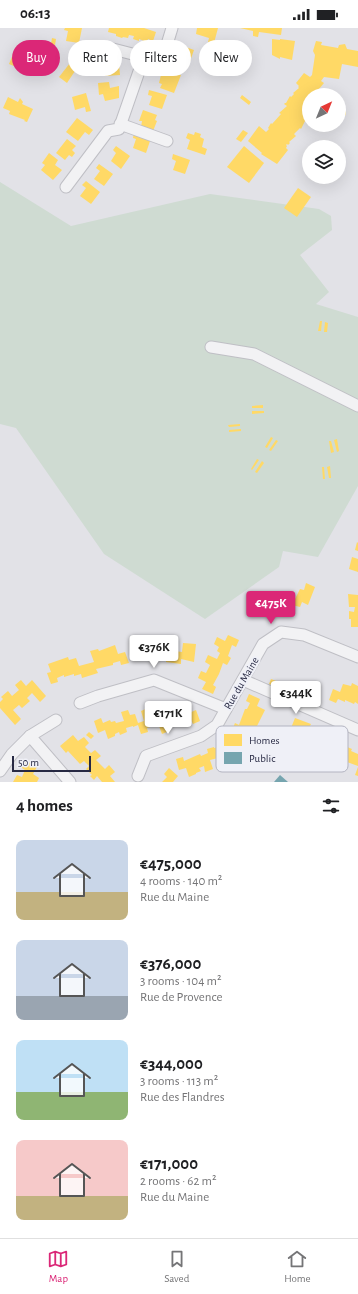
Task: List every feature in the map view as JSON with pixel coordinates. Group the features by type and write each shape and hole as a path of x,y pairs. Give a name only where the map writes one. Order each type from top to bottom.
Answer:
{"street":[{"path":"168,40 172,28"},
{"path":"66,187 108,131 119,129 137,76"},
{"path":"120,124 167,141"},
{"path":"211,347 254,354 358,406"},
{"name":"Rue du Maine","path":"138,776 146,756 201,736 217,725 263,644 281,632 304,635 358,657"},
{"path":"80,703 98,696 154,680 226,709"},
{"path":"243,680 358,730"},
{"path":"0,771 12,754 30,736 56,720"},
{"path":"30,736 70,782"}],"shaded area":[{"path":"0,182 71,226 210,194 319,209 331,216 332,230 300,255 329,292 316,304 358,317 358,486 318,557 283,551 279,567 205,619 104,554 16,428 0,424"}],"building: Homes":[{"path":"65,28 82,28 80,40 66,41 68,31 64,30"},
{"path":"109,28 144,28 156,32 153,40 136,40 133,39 134,36 129,35 128,38 122,38 116,36 116,34 108,32"},
{"path":"197,28 218,28 215,40 208,40 209,38 196,34"},
{"path":"240,28 282,28 281,35 259,32 258,37 253,36 253,31"},
{"path":"272,39 295,41 292,60 280,57 280,59 272,55"},
{"path":"316,41 322,42 321,45 338,48 339,45 345,44 347,49 358,51 358,67 342,64 339,79 324,77 321,81 324,83 320,88 302,88 302,127 294,134 296,136 289,142 290,143 286,145 288,150 277,164 261,154 262,153 248,141 259,126 266,132 269,129 268,128 271,123 272,124 281,114 279,113 287,106 284,104 299,88 296,83 304,73 310,77 312,75 315,55 313,51"},
{"path":"191,49 194,50 191,58"},
{"path":"12,57 12,65 9,64"},
{"path":"68,66 68,76 72,76 67,83 59,77"},
{"path":"161,76 181,76 174,93 160,88 162,84 159,83"},
{"path":"109,82 110,88 119,86 119,98 105,101 103,94 99,95 98,83"},
{"path":"149,90 167,95 162,109 149,105 152,96 148,95"},
{"path":"86,93 91,111 86,112 85,107 75,110 72,97"},
{"path":"242,95 251,102 249,105 240,98"},
{"path":"8,97 18,102 20,98 23,102 22,104 33,109 27,122 9,114 10,111 3,108"},
{"path":"143,110 157,115 155,120 157,121 153,131 141,127 142,121 139,121"},
{"path":"77,118 93,130 89,135 85,132 78,141 66,132"},
{"path":"243,130 248,133 241,142 236,139"},
{"path":"195,132 201,134 200,137 204,139 202,147 207,149 205,155 187,149 190,140 186,138 188,133 194,135"},
{"path":"134,133 151,138 146,153 133,148 136,139 133,138"},
{"path":"67,139 76,146 72,150 75,153 72,157 69,155 65,160 56,153"},
{"path":"116,146 130,156 121,169 111,161 116,153 113,150"},
{"path":"244,146 264,163 249,183 227,167"},
{"path":"49,153 58,160 55,165 62,170 53,180 41,170 45,165 42,163"},
{"path":"173,154 190,160 185,174 173,170 176,161 172,159"},
{"path":"99,164 113,174 104,186 94,179 100,171 96,168"},
{"path":"86,181 100,192 91,204 80,196 86,188 82,185"},
{"path":"298,188 311,197 297,217 284,208"},
{"path":"320,321 322,321 321,331 318,331"},
{"path":"325,322 328,323 327,332 324,332"},
{"path":"263,405 263,408 252,408 252,406"},
{"path":"252,411 264,411 264,413 252,414"},
{"path":"240,424 240,426 229,427 228,425"},
{"path":"241,429 241,431 229,432 229,430"},
{"path":"271,437 273,438 267,448 265,447"},
{"path":"337,439 339,451 337,452 334,440"},
{"path":"276,440 278,441 271,451 269,450"},
{"path":"329,441 331,441 334,452 331,453"},
{"path":"257,459 259,460 252,470 251,469"},
{"path":"262,461 264,463 257,473 255,472"},
{"path":"330,466 331,478 329,478 327,467"},
{"path":"322,467 324,467 325,479 323,479"},
{"path":"357,542 358,543 358,551 355,550"},
{"path":"352,557 358,559 358,572 349,569"},
{"path":"306,583 315,587 308,605 302,602 300,607 292,605 300,589 304,590"},
{"path":"348,594 358,595 358,627 351,627 349,611 354,612 355,607 349,607"},
{"path":"228,635 239,640 236,647 232,645 228,656 231,658 227,665 223,663 213,685 216,687 213,694 202,689 206,682 198,678 201,671 206,673 210,665 205,662 208,655 217,659 220,653 217,651 219,647 214,644 217,637 225,641"},
{"path":"143,637 161,640 161,638 168,639 167,650 182,652 183,643 196,644 194,662 181,659 181,664 166,662 166,658 142,655 141,660 134,659 135,647 142,648"},
{"path":"115,645 118,654 125,652 129,663 121,665 120,661 113,663 113,665 96,669 98,673 82,678 81,674 74,676 74,674 64,677 64,675 57,678 58,682 51,684 47,673 51,672 48,664 68,657 69,660 76,658 79,666 94,662 90,651 98,649 99,651"},
{"path":"271,679 276,681 274,686 269,684"},
{"path":"21,680 26,686 32,680 46,696 40,702 32,693 27,698 30,701 22,708 19,705 13,710 21,719 15,725 0,708 0,702 3,699 1,697 8,691 12,696 19,690 15,685"},
{"path":"352,683 358,686 358,704 345,700 345,702 338,699 336,703 329,700 333,689 340,692 343,684 351,686"},
{"path":"249,694 260,699 257,706 265,710 257,726 234,726 235,723 239,725 245,709 247,709 250,703 246,701"},
{"path":"186,704 189,713 196,710 200,721 193,724 191,720 184,722 183,720 179,721 174,723 175,725 168,727 169,731 162,734 159,726 153,726 147,728 148,732 141,734 138,725 126,728 127,732 120,735 119,732 115,734 115,736 108,739 105,730 98,733 94,721 101,718 103,723 110,720 111,722 115,721 116,723 124,721 121,712 128,710 130,715 135,714 138,723 144,721 141,711 148,708 150,715 155,714 158,722 165,720 162,712 179,708 179,706"},
{"path":"295,718 311,724 310,726 292,726"},
{"path":"89,732 94,736 91,739 86,735"},
{"path":"73,735 78,741 84,737 89,743 85,747 91,753 95,750 101,756 96,760 105,769 109,765 115,772 110,776 115,782 102,782 97,776 94,780 90,776 92,775 86,769 89,766 84,761 80,764 68,751 66,753 60,746"},
{"path":"348,747 352,749 351,751 358,754 358,766 348,762"},
{"path":"216,748 216,758 210,760 213,769 205,772 204,766 199,768 201,771 189,777 186,768 179,770 176,759 183,757 184,761 200,754 201,756 208,753 207,749"},
{"path":"23,759 37,767 33,774 39,778 37,782 13,782 17,775 22,777 25,770 19,766"},
{"path":"358,767 358,776 355,775"},
{"path":"169,768 178,776 173,782 162,782 167,777 164,774"}],"building: Public":[{"path":"280,775 288,782 274,782"}]}
